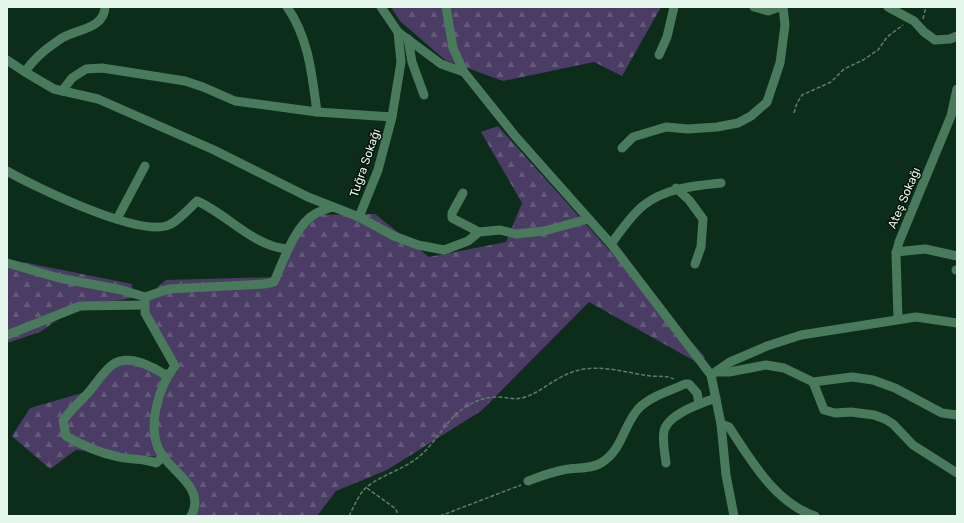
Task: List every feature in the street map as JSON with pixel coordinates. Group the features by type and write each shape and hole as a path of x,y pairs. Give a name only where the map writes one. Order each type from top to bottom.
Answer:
{"street":[{"path":"25,72 30,64 60,39 88,28 98,22 104,15 106,7"},
{"path":"287,7 301,33 310,67 317,112"},
{"path":"381,7 398,32 441,64 464,72"},
{"path":"446,7 453,48 464,72 516,137 588,220 611,244 714,373 726,475 734,516"},
{"path":"659,55 667,37 674,7"},
{"path":"754,7 768,11 780,7"},
{"path":"622,148 633,137 666,127 688,129 717,127 738,123 752,116 767,102 780,63 785,25 783,7"},
{"path":"888,7 917,25 935,40 950,39 957,36"},
{"name":"Tuğra Sokağı","path":"359,217 378,170 392,118 401,62 398,32"},
{"path":"408,39 412,62 424,95"},
{"path":"7,60 48,86 62,91 98,99 113,105 214,150 308,197 359,217 406,241 444,250 468,241 479,232"},
{"name":"Tuğra Sokağı","path":"62,91 72,78 86,69 102,68 185,81 235,101 317,112 392,118"},
{"name":"Ateş Sokağı","path":"898,319 896,252 907,219 951,116 957,89"},
{"path":"116,219 145,166"},
{"path":"7,171 98,214 154,227 168,225 197,201 213,209 259,239 278,248 287,250"},
{"path":"611,244 643,206 658,196 676,188 721,183"},
{"path":"676,188 689,200 703,219 701,247 695,264"},
{"path":"463,193 452,213 452,218 479,232 500,230 516,234 544,231 588,220"},
{"path":"7,335 80,306 144,301 169,289 207,288 274,282 287,250 305,222 315,214 332,207"},
{"path":"896,252 926,249 957,256"},
{"path":"7,263 58,278 122,290 144,301"},
{"path":"144,301 147,317 175,366 168,376 154,421 154,436 159,451 188,483 196,500 195,508 191,516"},
{"path":"714,373 730,362 790,338 916,317 957,323"},
{"path":"164,456 156,463 147,460 119,458 85,447 66,436 63,421 71,408 87,394 113,365 122,362 132,362 149,365 168,376"},
{"path":"714,373 729,372 755,366 775,366 793,371 813,382 852,377 873,380 895,388 942,413 957,415"},
{"path":"813,382 824,410 835,413 850,412 874,415 885,419 893,424 913,445 957,473"},
{"path":"528,482 564,470 588,468 602,463 619,446 630,421 638,409 656,397 685,384 692,386 700,403"},
{"path":"666,463 664,435 666,426 679,414 700,403 716,398"},
{"path":"721,424 729,427 771,486 792,504 806,513 815,516"}],"path":[{"path":"794,113 796,103 802,95 831,82 844,69 863,60 878,50 887,37 901,26 917,25 926,7"},
{"path":"349,516 366,488 378,480 404,468 422,455 454,416 464,408 482,398 499,397 520,399 530,396 570,372 591,368 652,376 668,376 685,384"},
{"path":"440,516 528,482"},
{"path":"366,488 396,509 398,516"}],"green space":[{"path":"391,7 661,7 622,76 594,62 503,81 445,60 400,21"},
{"path":"498,126 705,357 700,364 589,302 481,411 387,470 336,491 317,516 190,516 191,491 171,458 76,450 50,469 12,436 30,408 82,393 129,357 177,373 143,300 166,280 279,277 309,215 375,214 429,257 506,242 522,203 481,132"},
{"path":"7,259 132,284 133,298 76,307 40,332 7,343"}]}
